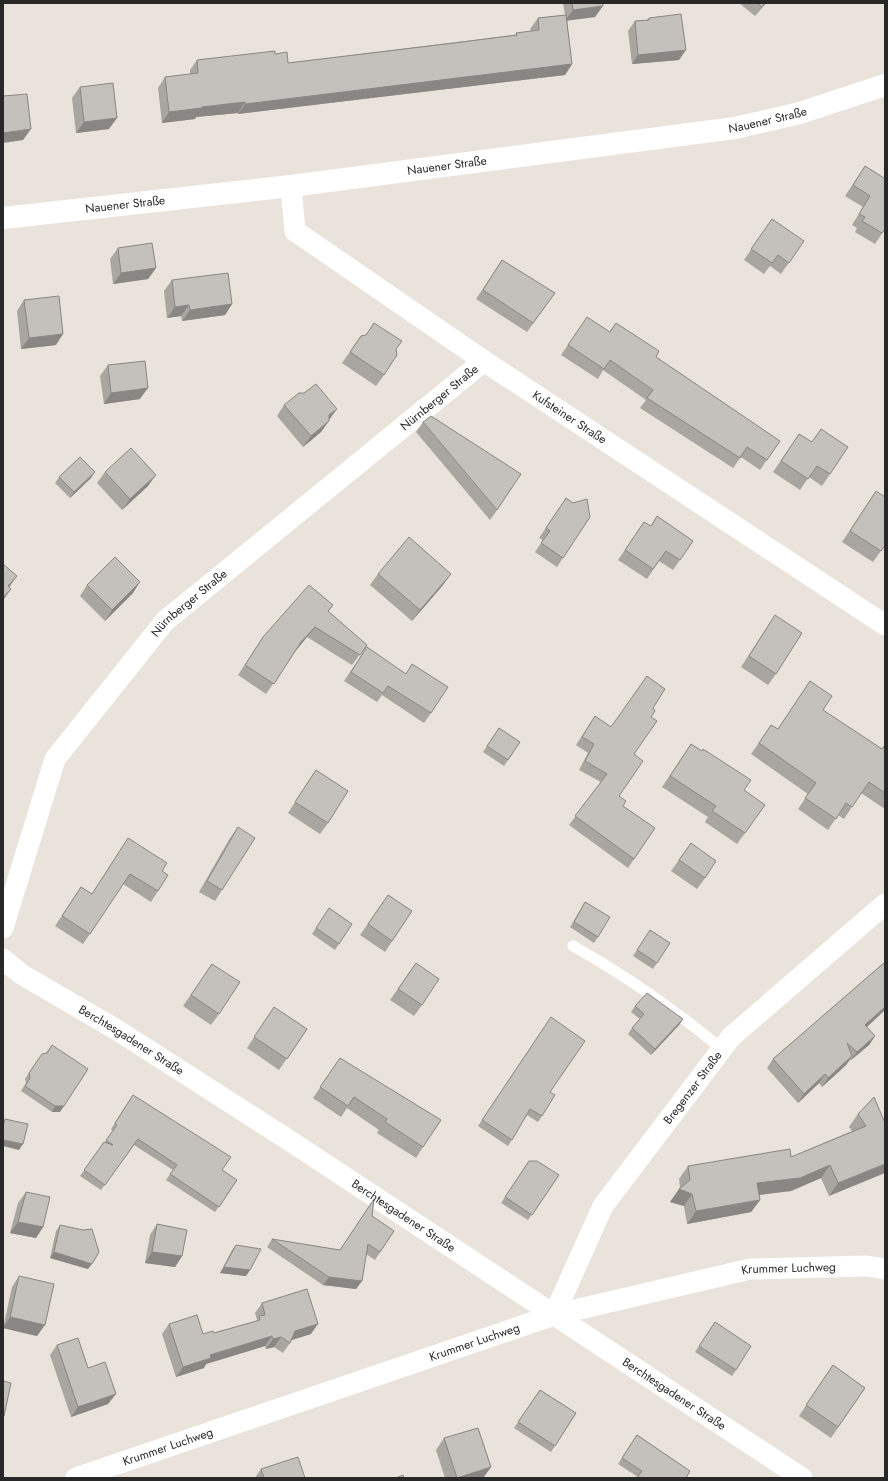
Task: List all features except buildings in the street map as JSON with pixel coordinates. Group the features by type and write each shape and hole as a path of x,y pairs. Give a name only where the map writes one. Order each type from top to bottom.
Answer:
{"main road":[{"name":"Nauener Straße","path":"3,218 291,186 735,128 800,113 885,85"}],"street":[{"name":"Kufsteiner Straße","path":"291,186 295,231 484,361 885,625"},
{"name":"Nürnberger Straße","path":"3,928 55,759 165,621 484,361"},
{"name":"Bregenzer Straße","path":"554,1315 603,1206 731,1037 885,904"},
{"name":"Berchtesgadener Straße","path":"3,959 21,974 117,1030 802,1478"},
{"name":"Krummer Luchweg","path":"76,1478 554,1315 750,1269 867,1266 885,1269"}],"lane":[{"path":"573,946 598,960 688,1022 722,1049"}]}
